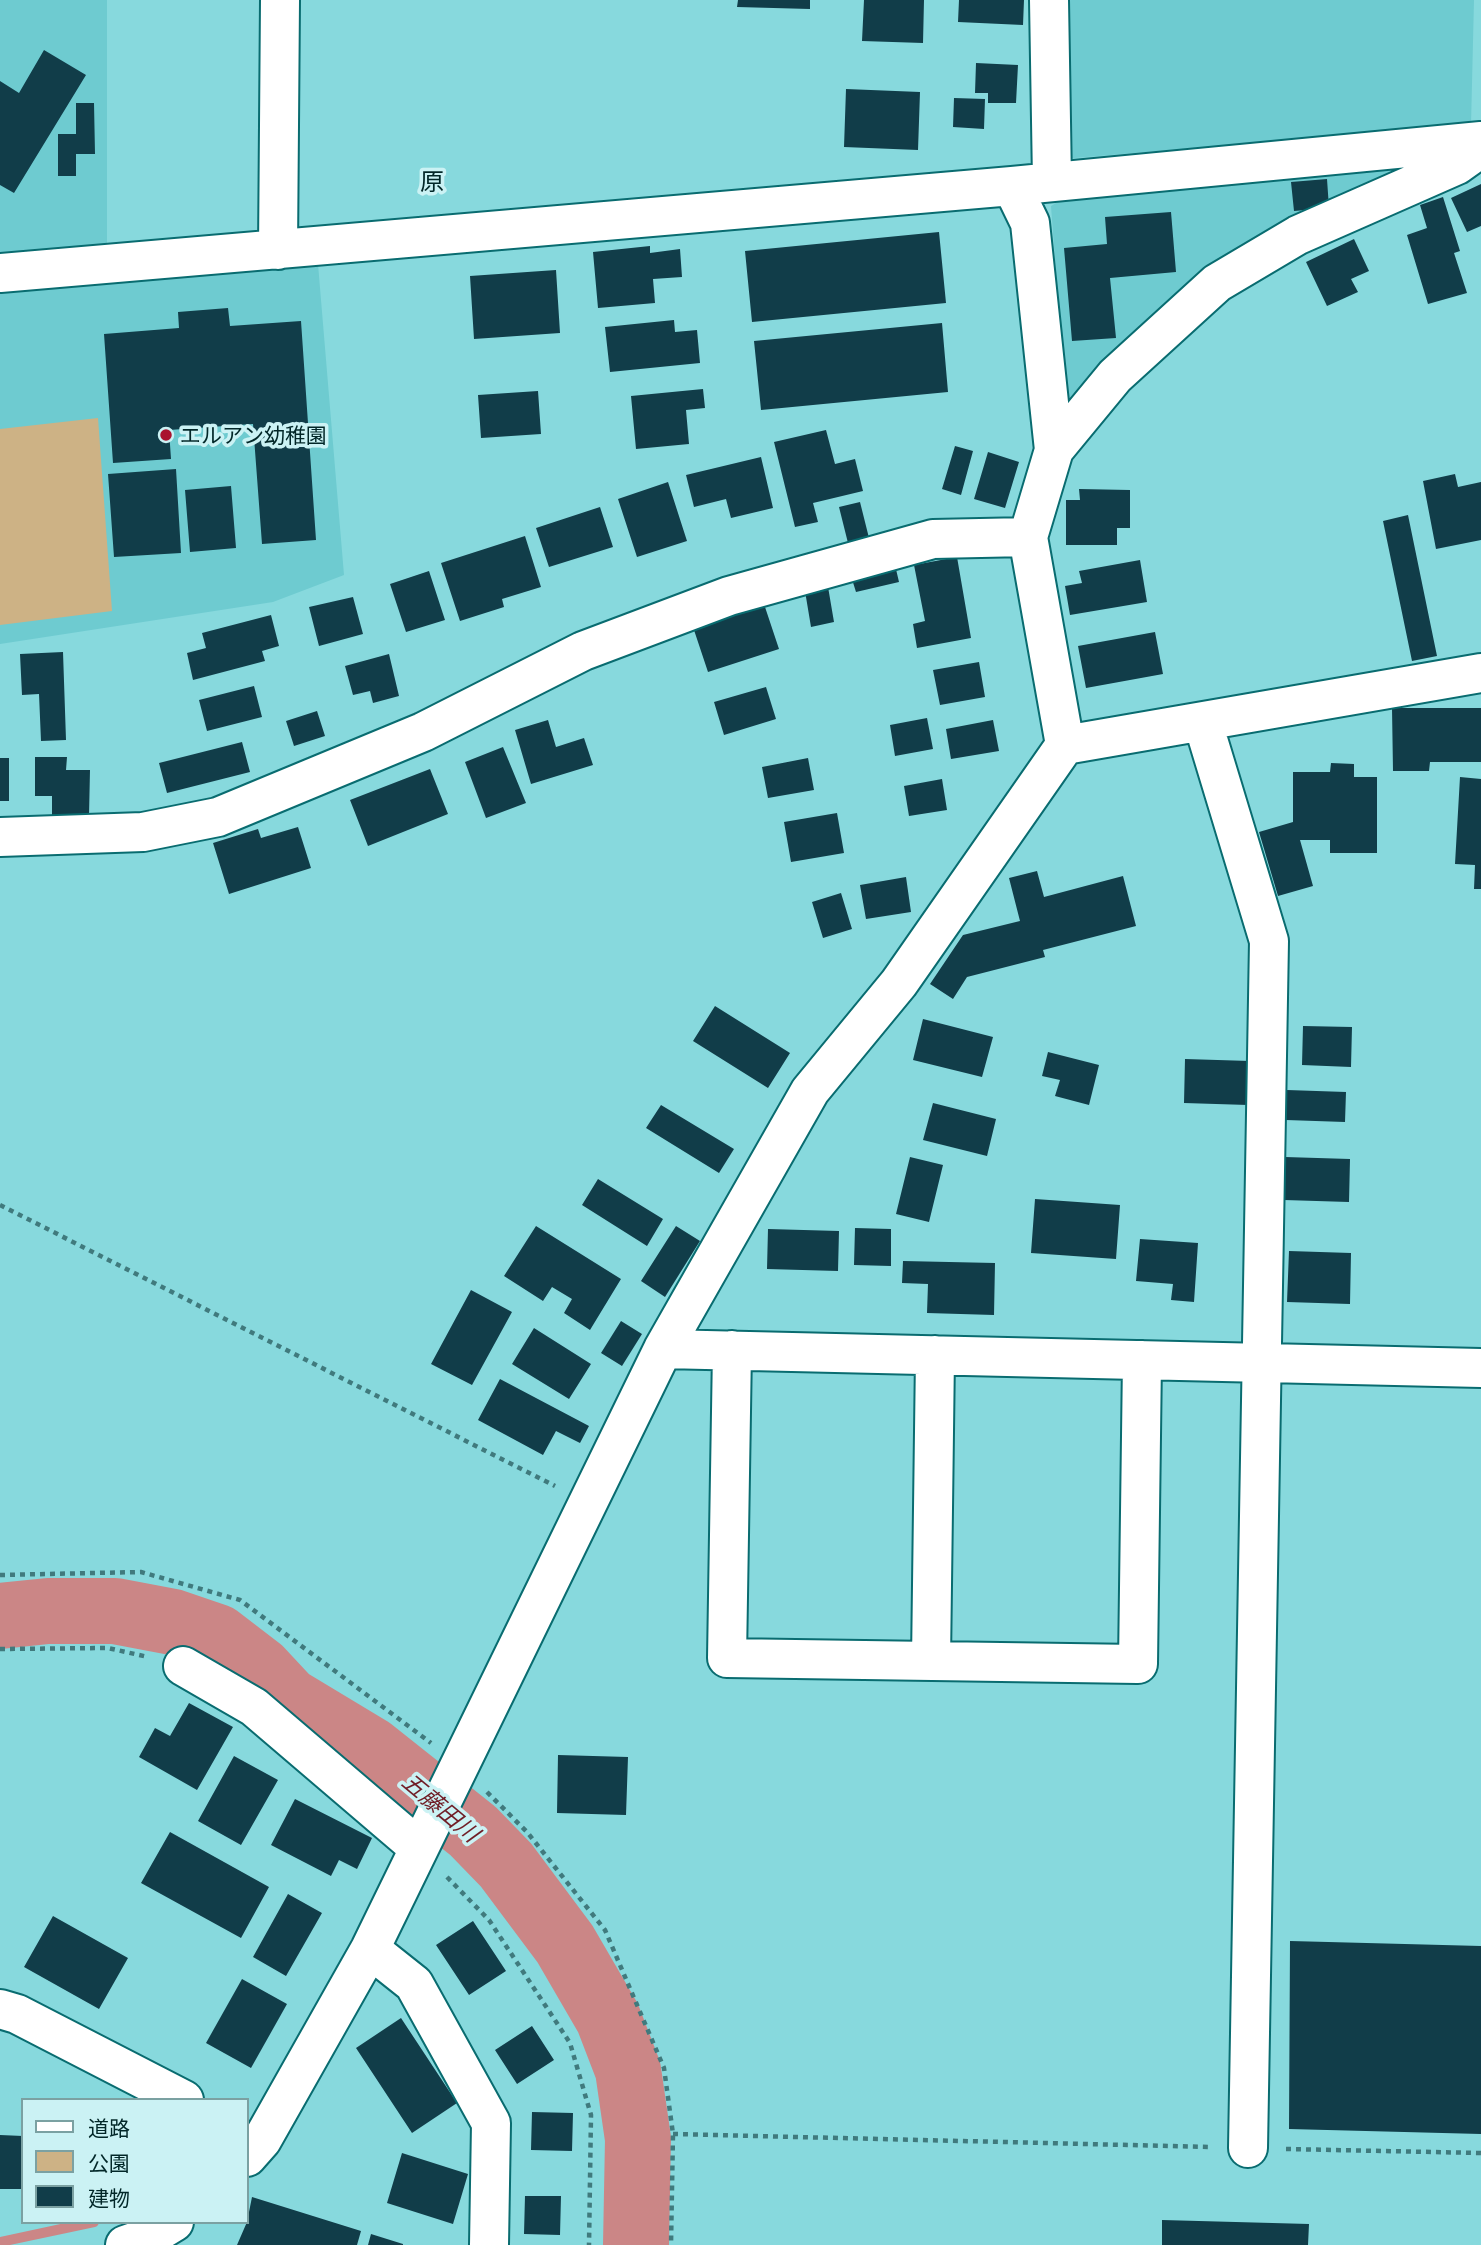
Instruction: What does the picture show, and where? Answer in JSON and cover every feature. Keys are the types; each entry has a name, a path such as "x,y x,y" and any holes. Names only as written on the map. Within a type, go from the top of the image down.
{"street":[{"path":"278,250 280,0"},
{"path":"1049,0 1052,181"},
{"path":"0,273 1012,186 1481,141"},
{"path":"1054,450 1115,376 1217,284 1298,235 1457,165 1481,148"},
{"path":"252,2143 370,1949 663,1349 810,1091 899,983 1066,745 1028,537 1054,450 1030,223 1012,186"},
{"path":"0,837 143,832 218,817 423,732 583,651 729,596 933,539 1028,537"},
{"path":"1066,745 1481,673"},
{"path":"1203,723 1269,941 1248,2148"},
{"path":"663,1349 1481,1368"},
{"path":"732,1350 727,1658 1138,1664 1142,1360"},
{"path":"931,1661 935,1355"},
{"path":"183,1666 254,1707 419,1849"},
{"path":"370,1949 414,1984 491,2123 489,2245"},
{"path":"0,2009 17,2014 180,2098"},
{"path":"125,2245 151,2236 172,2224"},
{"path":"177,2224 187,2245"}],"path":[{"path":"0,1205 588,1502"},
{"path":"0,1575 141,1572 240,1600 460,1765 527,1832 605,1930 664,2068 673,2134 671,2245"},
{"path":"0,1649 108,1648 183,1666"},
{"path":"419,1849 489,1920 570,2043 591,2115 589,2245"},
{"path":"673,2134 1481,2153"}],"shaded area":[{"path":"0,0 107,0 107,245 0,253"},
{"path":"1059,0 1474,0 1471,125 1062,159"},
{"path":"1429,157 1284,232 1067,420 1051,206 1071,194"},
{"name":"エルアン幼稚園","path":"318,264 344,575 273,602 0,644 0,294 81,282"}],"green space":[{"path":"98,418 112,611 0,625 0,429"}],"building":[{"path":"738,0 810,0 810,9 737,7"},
{"path":"864,0 924,0 923,43 862,41"},
{"path":"959,0 1024,0 1023,25 958,22"},
{"path":"44,50 86,75 14,193 0,185 0,81 19,93"},
{"path":"976,63 1018,65 1016,103 988,103 988,93 975,93"},
{"path":"846,89 920,92 918,150 844,147"},
{"path":"954,98 985,99 984,129 953,127"},
{"path":"76,103 94,103 95,154 76,154 76,176 58,176 58,134 76,134"},
{"path":"1327,179 1329,208 1294,211 1291,182"},
{"path":"1481,184 1481,226 1467,232 1451,198"},
{"path":"1443,197 1460,251 1454,253 1467,293 1428,304 1407,235 1427,228 1420,205"},
{"path":"1171,212 1176,272 1110,278 1116,338 1072,341 1064,248 1107,244 1105,217"},
{"path":"939,232 946,303 752,322 745,251"},
{"path":"1354,239 1369,271 1351,279 1358,292 1327,306 1306,262"},
{"path":"650,246 650,253 680,249 682,277 653,279 655,303 598,308 593,252"},
{"path":"556,270 560,333 474,339 470,276"},
{"path":"228,308 230,326 301,321 316,540 262,544 253,424 169,430 171,459 113,463 104,334 179,328 178,312"},
{"path":"674,320 675,332 697,330 700,363 610,372 605,327"},
{"path":"942,323 948,392 761,410 754,341"},
{"path":"703,389 705,408 686,410 689,444 636,449 631,396"},
{"path":"538,391 541,434 481,438 478,395"},
{"path":"826,430 835,464 855,459 863,491 813,503 818,522 795,527 774,442"},
{"path":"955,446 973,451 961,495 942,489"},
{"path":"988,452 1019,462 1005,508 974,499"},
{"path":"761,457 773,508 731,518 726,499 694,507 686,475"},
{"path":"176,469 181,553 114,557 108,474"},
{"path":"1455,474 1458,487 1481,482 1481,540 1436,549 1423,481"},
{"path":"668,482 687,541 637,557 618,499"},
{"path":"231,486 236,548 190,552 185,490"},
{"path":"1079,489 1130,490 1130,528 1117,528 1117,545 1066,545 1066,500 1080,500"},
{"path":"860,502 869,538 848,543 839,507"},
{"path":"600,507 613,547 549,567 536,528"},
{"path":"1408,515 1437,656 1412,661 1383,521"},
{"path":"525,536 541,587 502,599 504,607 460,621 441,563"},
{"path":"957,557 971,638 917,648 913,624 925,621 914,565"},
{"path":"1140,560 1147,602 1070,615 1065,586 1082,583 1079,571"},
{"path":"895,565 899,582 856,592 851,576"},
{"path":"429,571 445,620 406,632 390,584"},
{"path":"827,581 834,622 811,627 804,585"},
{"path":"353,597 363,634 319,646 309,607"},
{"path":"763,601 779,649 708,672 692,624"},
{"path":"271,615 279,646 262,651 265,661 193,680 187,653 206,648 202,633"},
{"path":"1155,632 1163,674 1086,688 1078,646"},
{"path":"63,652 66,740 41,741 39,694 22,695 20,654"},
{"path":"389,654 399,696 373,703 370,691 353,695 345,666"},
{"path":"979,662 985,697 940,705 933,670"},
{"path":"254,686 262,717 207,731 199,700"},
{"path":"766,687 776,719 724,735 714,702"},
{"path":"1392,708 1481,708 1481,762 1430,762 1429,771 1393,771"},
{"path":"317,711 325,736 294,746 286,721"},
{"path":"927,718 933,749 895,756 890,725"},
{"path":"548,720 556,747 584,738 593,765 531,784 515,730"},
{"path":"993,720 999,751 951,759 946,729"},
{"path":"242,742 250,772 167,793 159,763"},
{"path":"503,747 526,803 486,818 465,762"},
{"path":"35,757 67,757 66,770 90,770 89,816 52,816 52,796 35,796"},
{"path":"0,758 9,758 9,801 0,801"},
{"path":"808,758 814,790 768,798 762,767"},
{"path":"1331,763 1354,764 1354,777 1377,777 1377,853 1330,853 1330,840 1300,840 1313,886 1278,896 1259,832 1293,822 1293,772 1330,772"},
{"path":"430,769 448,814 368,846 350,800"},
{"path":"1460,777 1481,779 1481,889 1474,889 1475,865 1455,864"},
{"path":"942,779 947,810 909,816 904,786"},
{"path":"837,813 844,853 791,862 784,822"},
{"path":"298,827 311,868 229,894 213,843 258,829 261,838"},
{"path":"1037,871 1044,897 1123,876 1136,926 1043,950 1045,957 967,977 953,999 930,984 963,935 1020,921 1009,878"},
{"path":"906,877 911,912 866,919 860,885"},
{"path":"841,893 852,929 823,938 812,902"},
{"path":"715,1006 790,1053 768,1088 693,1041"},
{"path":"923,1019 993,1037 982,1077 913,1060"},
{"path":"1303,1026 1352,1027 1351,1067 1302,1065"},
{"path":"1048,1052 1099,1065 1089,1105 1055,1096 1060,1080 1042,1076"},
{"path":"1185,1059 1250,1061 1248,1105 1184,1103"},
{"path":"1287,1090 1346,1092 1345,1122 1286,1120"},
{"path":"933,1103 996,1119 987,1156 923,1140"},
{"path":"661,1105 734,1149 719,1173 646,1128"},
{"path":"910,1157 943,1165 929,1222 896,1214"},
{"path":"1285,1157 1350,1159 1349,1202 1284,1200"},
{"path":"598,1179 663,1219 647,1246 582,1205"},
{"path":"1035,1199 1120,1205 1116,1259 1031,1253"},
{"path":"536,1226 621,1279 590,1330 564,1313 572,1299 552,1287 543,1301 504,1276"},
{"path":"676,1226 700,1241 665,1297 641,1281"},
{"path":"855,1228 891,1229 891,1266 854,1265"},
{"path":"768,1229 839,1231 838,1271 767,1269"},
{"path":"1140,1239 1198,1243 1194,1302 1171,1300 1173,1284 1136,1281"},
{"path":"1289,1251 1351,1253 1350,1304 1287,1302"},
{"path":"903,1261 995,1263 994,1315 927,1313 928,1284 902,1283"},
{"path":"471,1290 512,1312 472,1385 431,1364"},
{"path":"621,1321 642,1334 622,1366 601,1353"},
{"path":"534,1328 591,1364 569,1399 512,1364"},
{"path":"500,1379 589,1426 580,1443 556,1431 543,1455 478,1420"},
{"path":"189,1703 233,1727 197,1790 139,1757 155,1728 170,1736"},
{"path":"558,1755 628,1757 626,1815 557,1813"},
{"path":"234,1756 278,1780 241,1845 198,1821"},
{"path":"295,1799 372,1838 357,1869 339,1860 331,1876 271,1845"},
{"path":"170,1832 269,1887 241,1938 141,1883"},
{"path":"288,1894 322,1913 286,1976 253,1957"},
{"path":"53,1916 128,1958 99,2009 24,1967"},
{"path":"473,1921 506,1971 469,1995 436,1945"},
{"path":"1290,1941 1481,1946 1481,2134 1289,2129"},
{"path":"242,1979 287,2004 251,2068 206,2043"},
{"path":"401,2018 457,2103 412,2133 356,2048"},
{"path":"532,2026 554,2060 517,2084 495,2050"},
{"path":"532,2112 573,2113 572,2151 531,2150"},
{"path":"0,2135 21,2136 21,2189 0,2189"},
{"path":"402,2153 468,2174 453,2224 387,2203"},
{"path":"525,2196 561,2196 560,2235 524,2234"},
{"path":"252,2197 361,2231 357,2245 237,2245 248,2224"},
{"path":"1162,2220 1309,2224 1308,2245 1162,2245"},
{"path":"371,2234 403,2244 403,2245 368,2245"}],"waterway":[{"name":"五藤田川","path":"0,1616 48,1611 115,1611 173,1622 217,1637 260,1670 288,1700 371,1750 473,1831 506,1865 565,1944 608,2018 628,2070 638,2139 636,2245"},
{"path":"0,2242 85,2224"}],"place":[{"name":"エルアン幼稚園","path":"166,435"}],"district":[{"name":"原","path":"432,181"}]}
